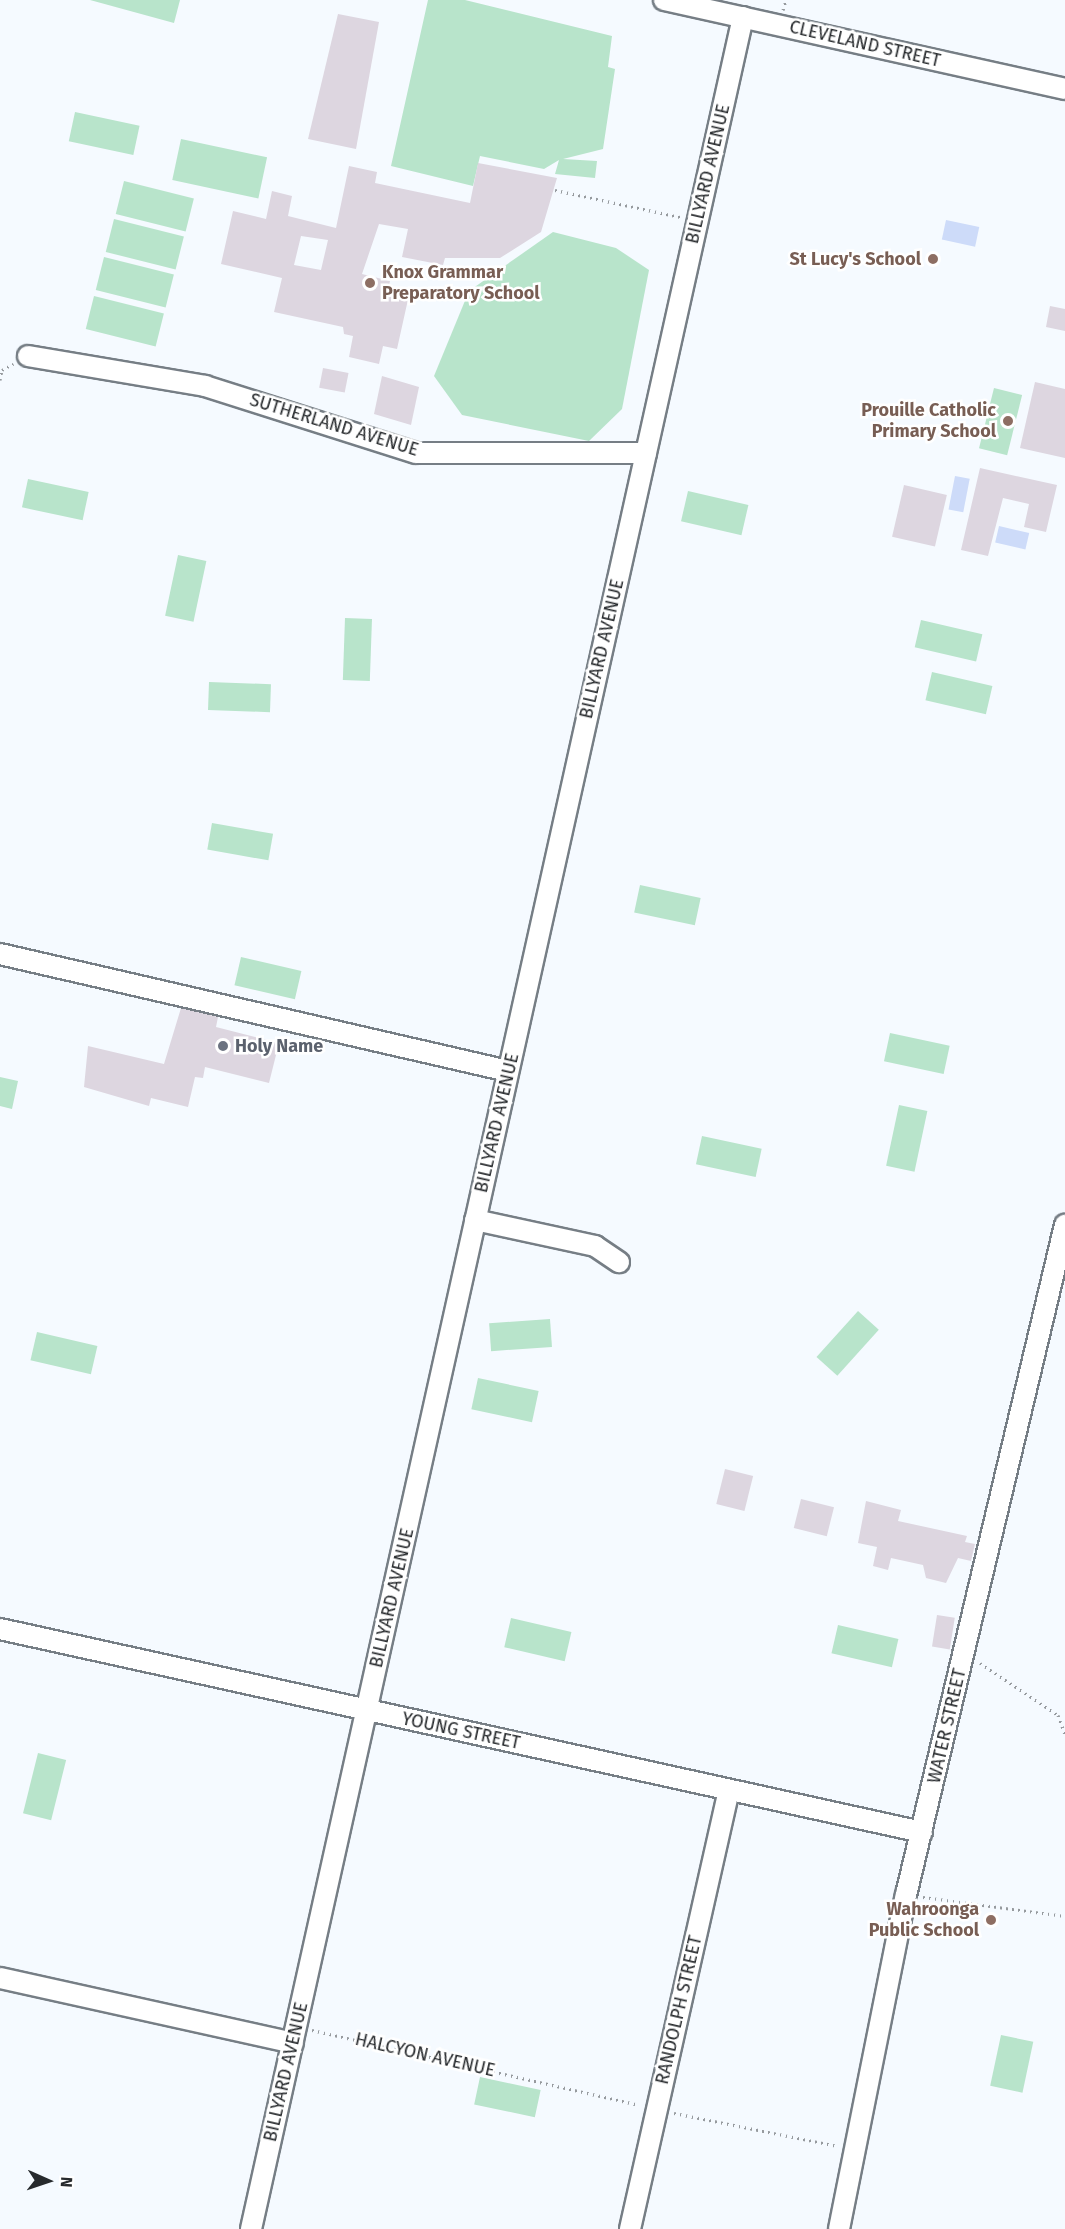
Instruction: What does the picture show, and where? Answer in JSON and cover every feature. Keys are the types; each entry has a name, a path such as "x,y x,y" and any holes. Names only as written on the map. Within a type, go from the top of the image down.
{"street":[{"name":"CLEVELAND STREET","path":"664,0 1065,89"},
{"name":"BILLYARD AVENUE","path":"251,2229 743,17"},
{"name":"SUTHERLAND AVENUE","path":"27,356 205,386 416,453 646,453"},
{"path":"0,954 508,1071"},
{"path":"475,1220 595,1246 619,1262"},
{"name":"WATER STREET","path":"839,2229 906,1895 1065,1226"},
{"name":"YOUNG STREET","path":"0,1629 922,1833"},
{"name":"RANDOLPH STREET","path":"630,2229 729,1790"},
{"path":"0,1978 292,2043"}],"path":[{"path":"783,10 786,0"},
{"path":"555,190 668,215"},
{"path":"978,1662 1058,1715 1065,1734"},
{"path":"906,1895 1065,1916"},
{"name":"HALCYON AVENUE","path":"292,2043 315,2029 657,2109 855,2150"}],"green space":[{"path":"90,0 180,0 174,23"},
{"path":"428,0 465,0 612,36 608,67 615,69 603,149 563,159 597,161 595,178 555,174 559,160 544,169 480,156 473,186 391,166"},
{"path":"75,112 140,126 133,155 69,141"},
{"path":"181,139 267,157 258,198 172,180"},
{"path":"124,181 194,198 186,231 116,214"},
{"path":"114,219 184,236 176,269 106,252"},
{"path":"553,232 616,248 649,270 622,409 589,441 462,415 434,376 469,291"},
{"path":"104,257 174,274 166,307 96,290"},
{"path":"94,296 164,313 156,346 86,329"},
{"path":"994,388 1022,395 1007,455 979,448"},
{"path":"28,479 89,492 83,520 22,507"},
{"path":"688,491 748,505 741,535 681,521"},
{"path":"178,555 206,561 193,622 165,616"},
{"path":"345,618 372,619 370,681 343,680"},
{"path":"921,620 982,634 976,661 915,647"},
{"path":"932,672 992,686 986,714 925,700"},
{"path":"209,682 271,684 270,712 208,710"},
{"path":"212,823 273,834 268,860 207,850"},
{"path":"640,885 701,898 695,925 634,912"},
{"path":"241,957 301,971 295,999 234,985"},
{"path":"890,1033 950,1046 944,1074 884,1061"},
{"path":"0,1077 18,1081 12,1109 0,1106"},
{"path":"899,1105 927,1111 914,1172 886,1166"},
{"path":"702,1136 762,1149 756,1177 696,1164"},
{"path":"858,1311 879,1330 837,1376 817,1357"},
{"path":"550,1319 552,1347 491,1351 489,1323"},
{"path":"37,1332 97,1346 91,1374 30,1360"},
{"path":"478,1378 539,1391 532,1422 471,1409"},
{"path":"511,1618 571,1632 565,1661 504,1647"},
{"path":"838,1625 898,1639 892,1667 831,1653"},
{"path":"38,1753 66,1760 51,1820 23,1813"},
{"path":"1001,2035 1033,2042 1022,2093 990,2086"},
{"path":"480,2077 541,2090 535,2117 474,2104"}],"water":[{"path":"946,220 979,227 975,247 942,240"},
{"path":"955,476 970,479 963,512 949,509"},
{"path":"999,526 1029,533 1025,550 995,543"}],"building":[{"path":"338,14 379,22 356,149 308,139"},
{"path":"478,163 557,178 541,232 500,258 445,258 443,265 402,257 408,229 379,224 362,274 390,281 388,290 409,295 397,349 383,346 379,364 349,357 353,336 344,334 343,327 274,312 282,278 221,264 233,211 266,219 272,191 292,196 288,216 336,228 349,166 377,172 375,183 470,203","holes":["301,236 328,240 321,270 294,265"]},
{"path":"1050,306 1065,309 1065,331 1046,327"},
{"path":"323,368 349,373 345,393 319,388"},
{"path":"382,376 419,387 411,425 374,414"},
{"path":"1035,382 1065,389 1065,458 1020,448"},
{"path":"980,468 1057,485 1046,532 1024,527 1029,504 1003,498 988,556 961,550"},
{"path":"904,485 947,495 935,547 892,537"},
{"path":"181,1008 218,1017 216,1027 279,1043 269,1083 205,1067 203,1078 195,1077 188,1107 151,1098 149,1106 84,1087 88,1046 164,1064"},
{"path":"725,1469 753,1476 744,1511 716,1504"},
{"path":"801,1499 834,1507 827,1536 794,1528"},
{"path":"866,1501 901,1510 898,1521 967,1536 965,1542 975,1544 971,1561 958,1558 946,1583 926,1578 923,1565 891,1558 888,1570 873,1566 877,1547 858,1543"},
{"path":"937,1615 955,1618 950,1649 932,1647"}],"place":[{"name":"St Lucy's School","path":"933,259"},
{"name":"Knox Grammar Preparatory School","path":"370,283"},
{"name":"Prouille Catholic Primary School","path":"1008,421"},
{"name":"Holy Name","path":"223,1046"},
{"name":"Wahroonga Public School","path":"991,1920"}]}
